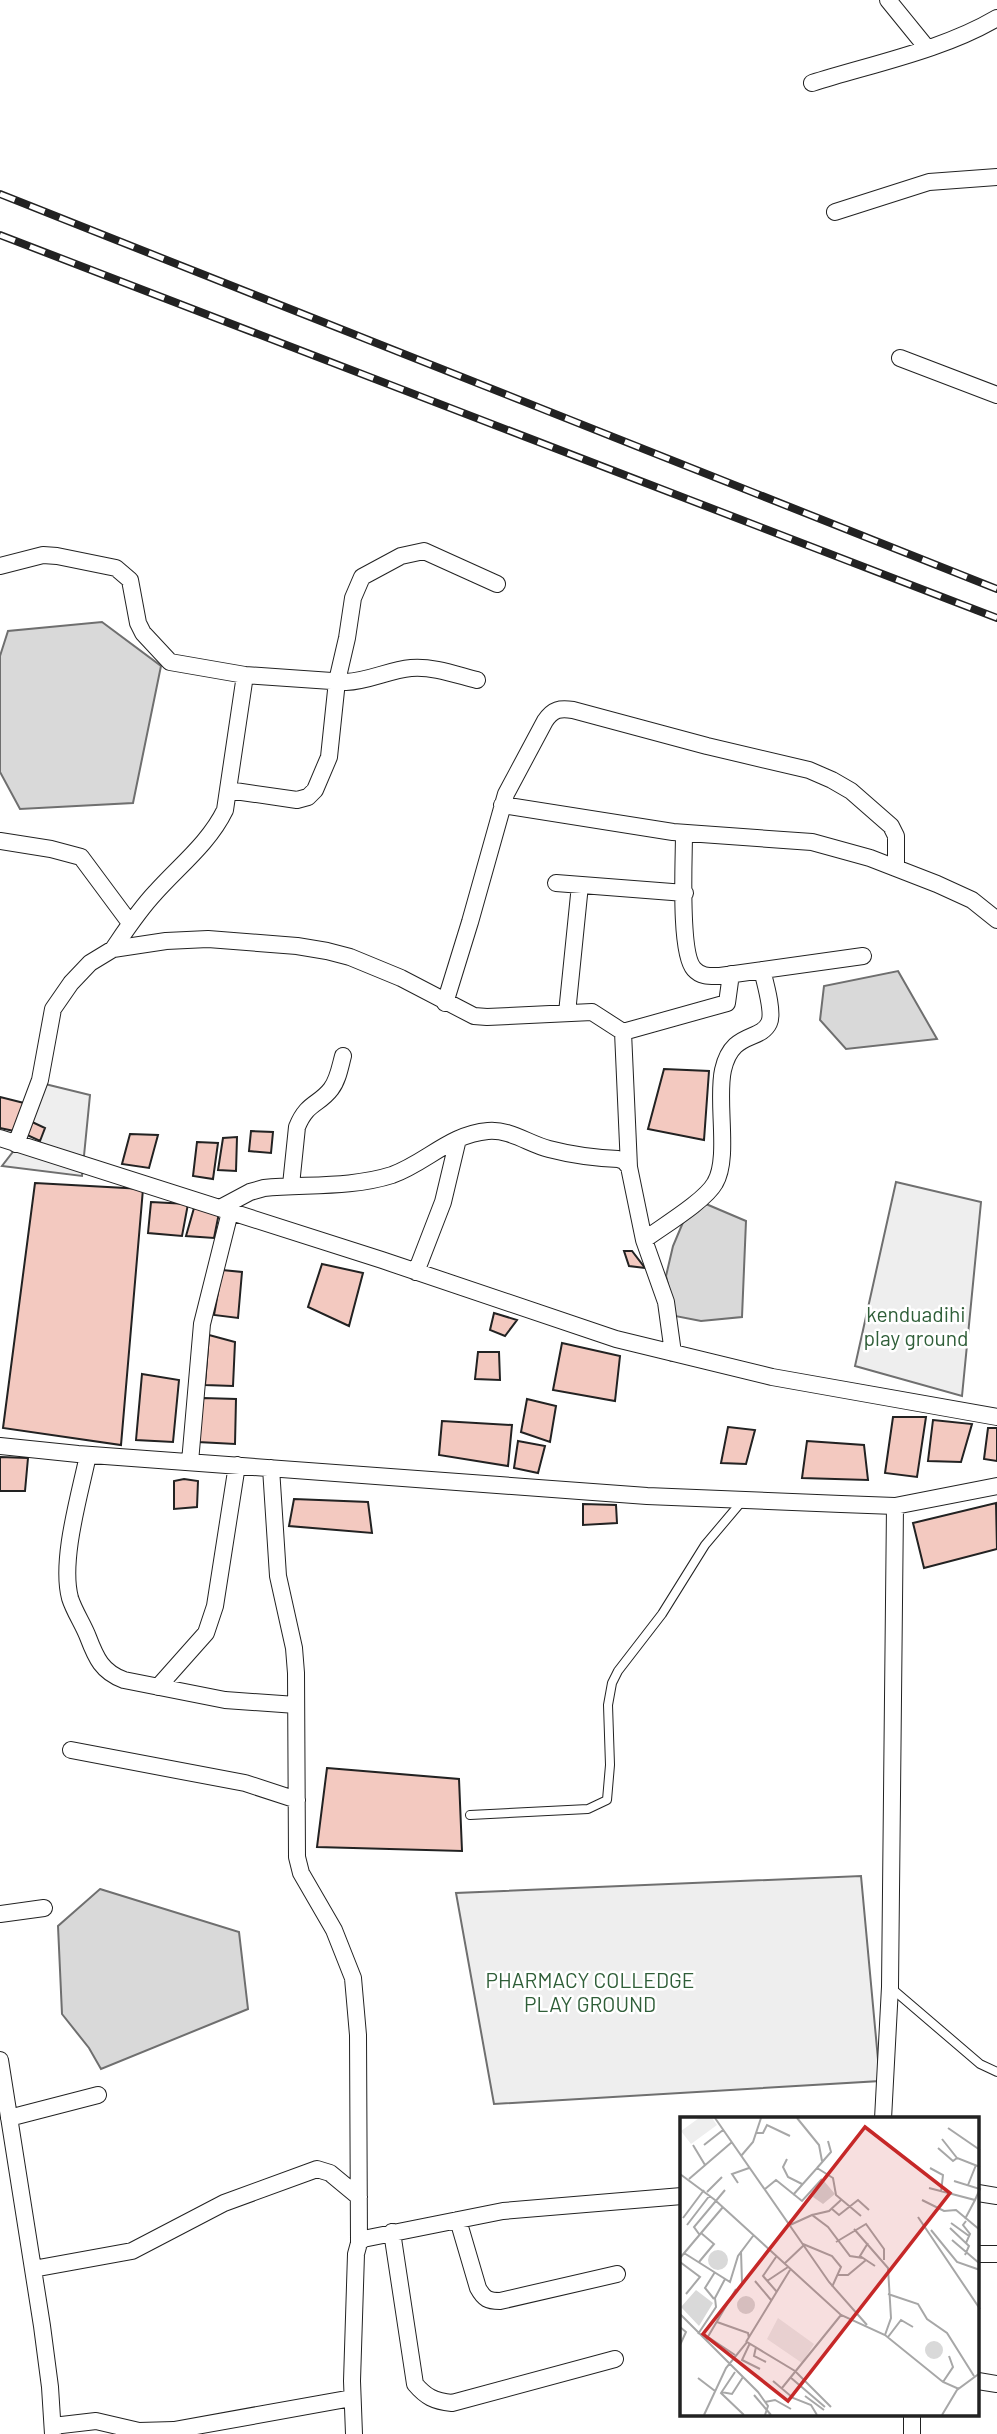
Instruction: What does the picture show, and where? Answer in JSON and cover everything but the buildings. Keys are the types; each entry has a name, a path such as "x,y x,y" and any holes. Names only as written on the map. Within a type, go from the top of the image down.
{"street":[{"path":"888,0 927,48"},
{"path":"812,83 927,48 997,18"},
{"path":"835,212 929,181 997,177"},
{"path":"900,358 997,395"},
{"path":"228,790 297,800 308,797 321,779 329,757 337,681 348,638 353,598 362,577 401,556 424,551 497,584"},
{"path":"0,566 43,555 116,568 130,580 138,623 143,633 163,656 181,666 244,675 337,681 358,681 409,668 424,667 477,680"},
{"path":"113,949 153,895 211,835 225,810 244,675"},
{"path":"444,1003 506,794 551,712 558,709 573,710 809,770 832,780 851,791 891,826 896,836 896,868"},
{"path":"502,805 684,834 812,842 896,868 972,900 997,919"},
{"path":"684,834 687,958 695,971 705,976 731,975 863,956"},
{"path":"0,841 81,857 130,923"},
{"path":"556,883 685,893"},
{"path":"567,1013 580,885"},
{"path":"731,975 727,1003 623,1032 592,1012 474,1016 444,1003 401,978 350,957 297,946 208,939 166,941 113,949 90,963 71,983 53,1009 40,1080 8,1141 616,1339 772,1377 997,1417"},
{"path":"644,1240 708,1192 719,1177 723,1071 732,1048 746,1037 764,1029 771,1015 762,970"},
{"path":"623,1032 629,1167 644,1240 666,1301 673,1353"},
{"path":"290,1185 297,1127 312,1104 330,1091 343,1056"},
{"path":"190,1462 202,1324 225,1210 250,1192 290,1185 349,1183 388,1176 402,1171 458,1139 489,1131 504,1131 547,1149 618,1159 629,1167"},
{"path":"416,1272 443,1202 458,1139"},
{"path":"0,1446 88,1455 647,1496 743,1500 895,1506 997,1486"},
{"path":"88,1455 68,1563 71,1600 103,1667 112,1676 158,1687 225,1700 296,1705"},
{"path":"158,1687 206,1633 215,1605 237,1465"},
{"path":"271,1468 278,1576 294,1648 297,1857 301,1874 334,1930 353,1978 358,2035 359,2244 355,2279 352,2398 354,2434"},
{"path":"883,2117 890,1986 895,1506"},
{"path":"71,1750 245,1783 297,1800"},
{"path":"0,1914 44,1908"},
{"path":"0,2060 50,2387 53,2430 96,2421 131,2430 166,2431 352,2398"},
{"path":"9,2118 98,2095"},
{"path":"33,2269 132,2251 224,2203 317,2169 330,2173 359,2197"},
{"path":"979,2193 997,2196"},
{"path":"359,2244 363,2239 392,2232 503,2211 680,2196"},
{"path":"458,2220 478,2288 482,2296 489,2301 500,2301 617,2274"},
{"path":"392,2232 415,2384 426,2397 438,2402 452,2403 615,2359"},
{"path":"979,2254 997,2254"},
{"path":"979,2381 997,2384"},
{"path":"912,2416 912,2434"}],"lane":[{"path":"470,1815 588,1808 607,1800 610,1772 608,1705 612,1683 618,1671 662,1614 705,1545 743,1500"},
{"path":"890,1986 980,2064 997,2072"}],"green space":[{"path":"45,1084 90,1095 82,1176 2,1166 22,1140"},
{"name":"kenduadihi play ground","path":"896,1182 981,1202 962,1396 855,1366"},
{"name":"PHARMACY COLLEDGE PLAY GROUND","path":"861,1876 880,2081 494,2104 456,1893"}],"shaded area":[{"path":"102,622 161,666 133,803 20,809 0,772 0,656 8,631"},
{"path":"898,971 937,1039 846,1049 820,1020 824,986"},
{"path":"706,1204 746,1221 742,1317 701,1321 675,1316 666,1276 673,1246 684,1220"},
{"path":"100,1889 239,1932 248,2009 101,2069 89,2048 62,2014 58,1926"}],"railway":[{"path":"0,194 997,589"},
{"path":"0,235 997,618"}]}
